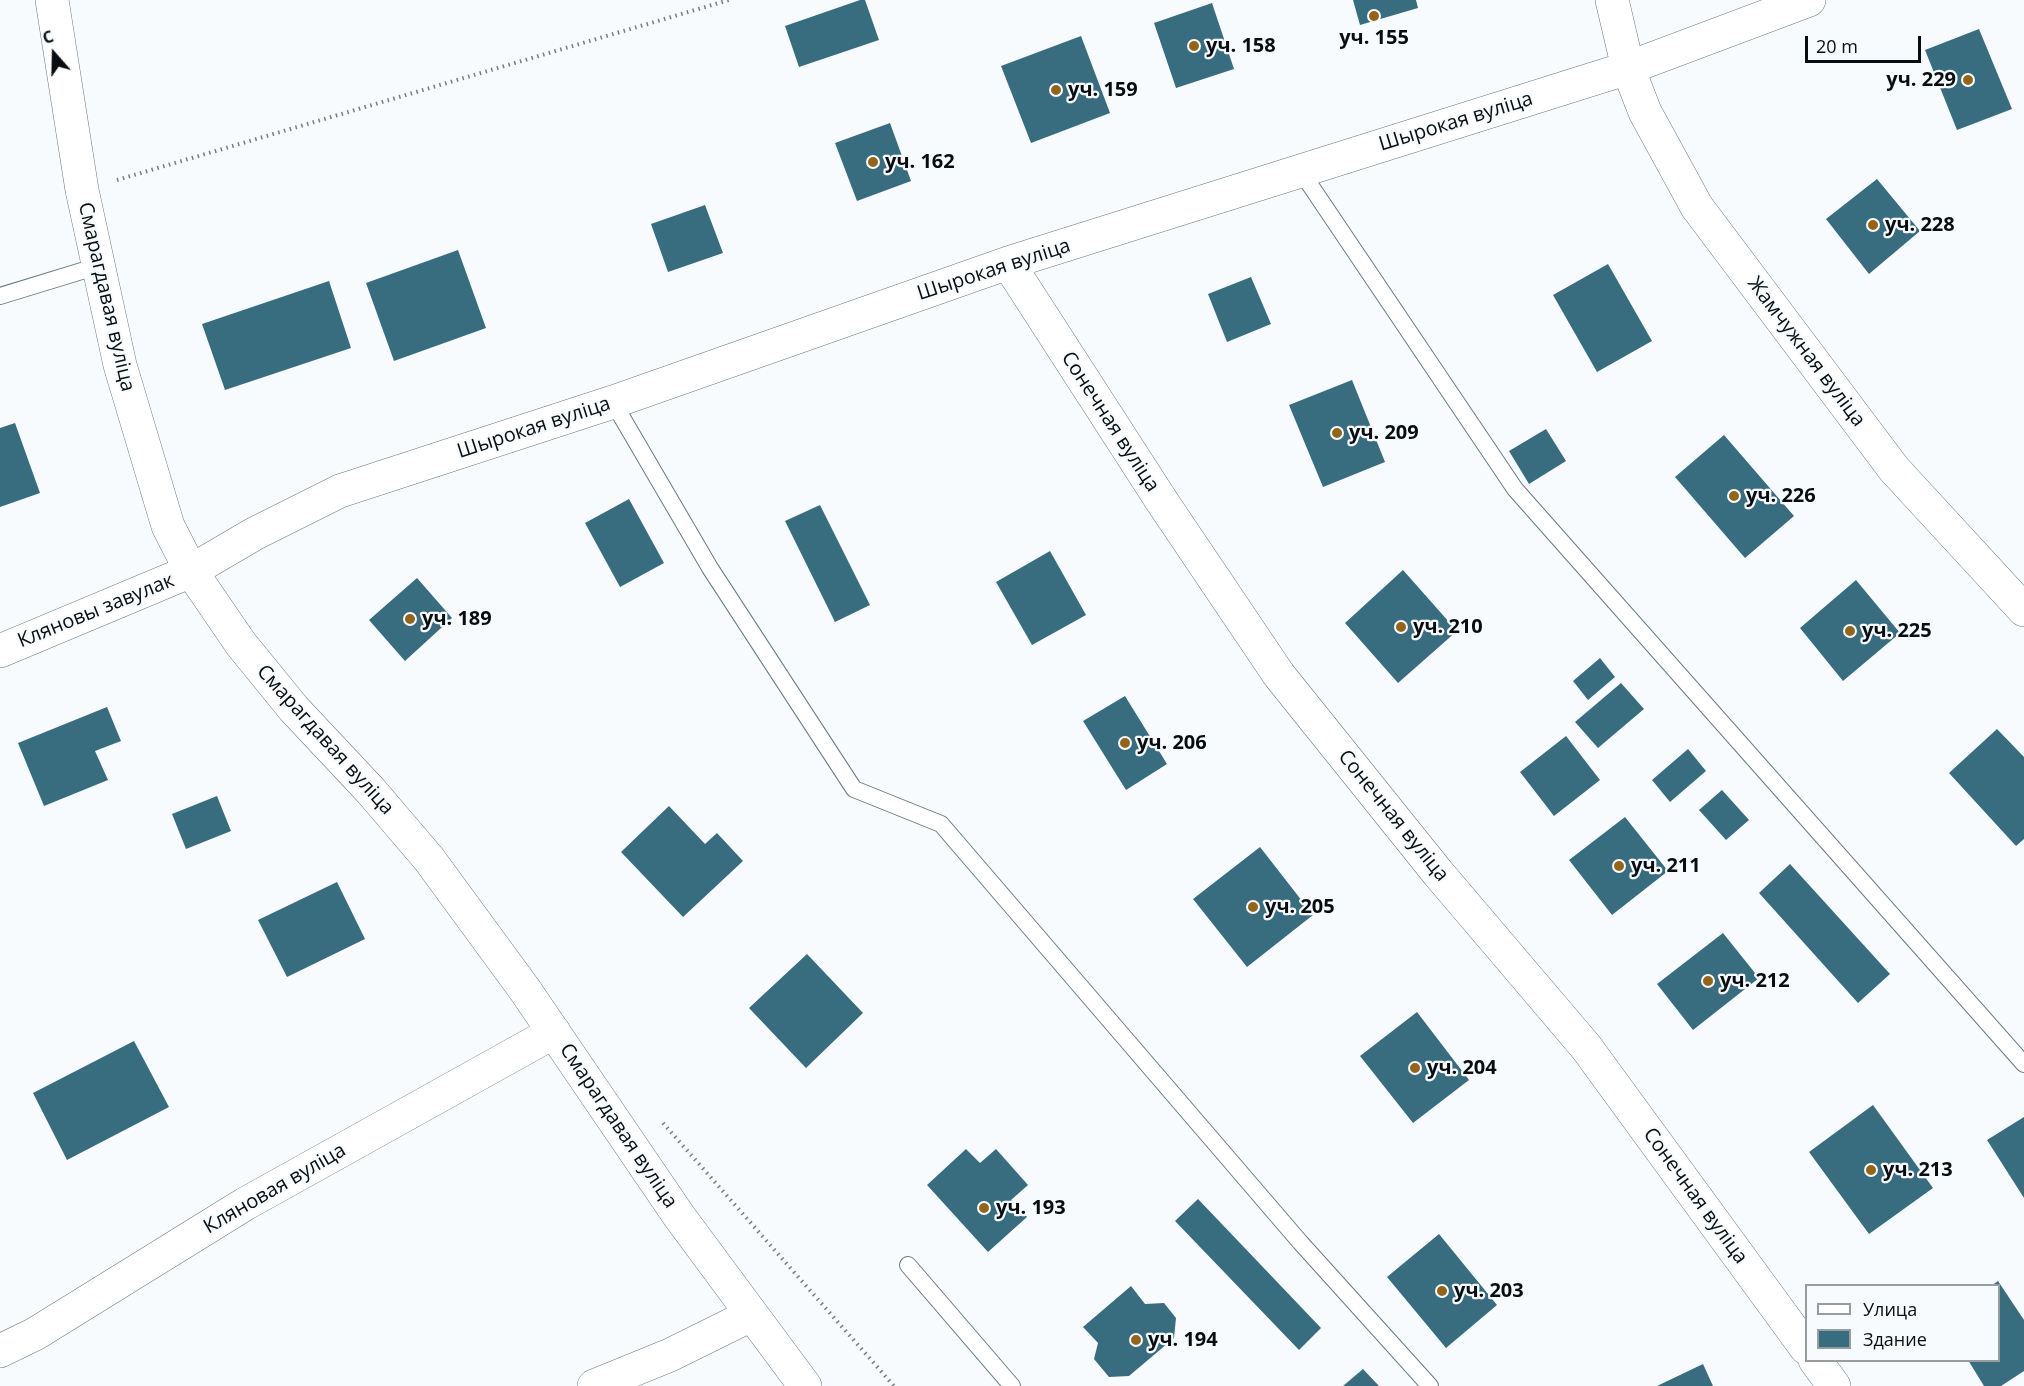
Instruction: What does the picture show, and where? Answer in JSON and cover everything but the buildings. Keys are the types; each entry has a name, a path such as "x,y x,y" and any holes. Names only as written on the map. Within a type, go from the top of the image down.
{"street":[{"name":"Смарагдавая вуліца","path":"52,0 82,190 120,365 168,526 191,571 241,644 294,708 371,791 429,859 554,1032 679,1216 805,1386"},
{"name":"Жамчужная вуліца","path":"1612,0 1628,68 1645,112 1697,207 1894,469 2024,610"},
{"name":"Шырокая вуліца","path":"191,571 254,534 340,491 613,402 1008,263 1628,68 1809,0"},
{"name":"Сонечная вуліца","path":"1008,263 1162,503 1279,675 1438,873 1586,1047 1805,1347"},
{"name":"Кляновы завулак","path":"0,651 191,571"},
{"name":"Кляновая вуліца","path":"0,1351 35,1334 245,1204 554,1032"},
{"path":"594,1386 670,1355 751,1315"},
{"path":"1816,1362 1834,1386"}],"lane":[{"path":"1300,170 1515,489 2024,1064"},
{"path":"0,296 98,266"},
{"path":"613,402 710,567 854,789 941,824 1300,1242 1430,1386"},
{"path":"909,1265 1012,1386"}],"path":[{"path":"82,190 729,0"}],"place":[{"name":"уч. 155","path":"1374,16"},
{"name":"уч. 158","path":"1194,46"},
{"name":"уч. 229","path":"1968,80"},
{"name":"уч. 159","path":"1056,90"},
{"name":"уч. 162","path":"873,162"},
{"name":"уч. 228","path":"1873,225"},
{"name":"уч. 209","path":"1337,433"},
{"name":"уч. 226","path":"1734,496"},
{"name":"уч. 189","path":"410,619"},
{"name":"уч. 210","path":"1401,627"},
{"name":"уч. 225","path":"1850,631"},
{"name":"уч. 206","path":"1125,743"},
{"name":"уч. 211","path":"1619,866"},
{"name":"уч. 205","path":"1253,907"},
{"name":"уч. 212","path":"1708,981"},
{"name":"уч. 204","path":"1415,1068"},
{"name":"уч. 213","path":"1871,1170"},
{"name":"уч. 193","path":"984,1208"},
{"name":"уч. 203","path":"1442,1291"},
{"name":"уч. 194","path":"1136,1340"}]}
